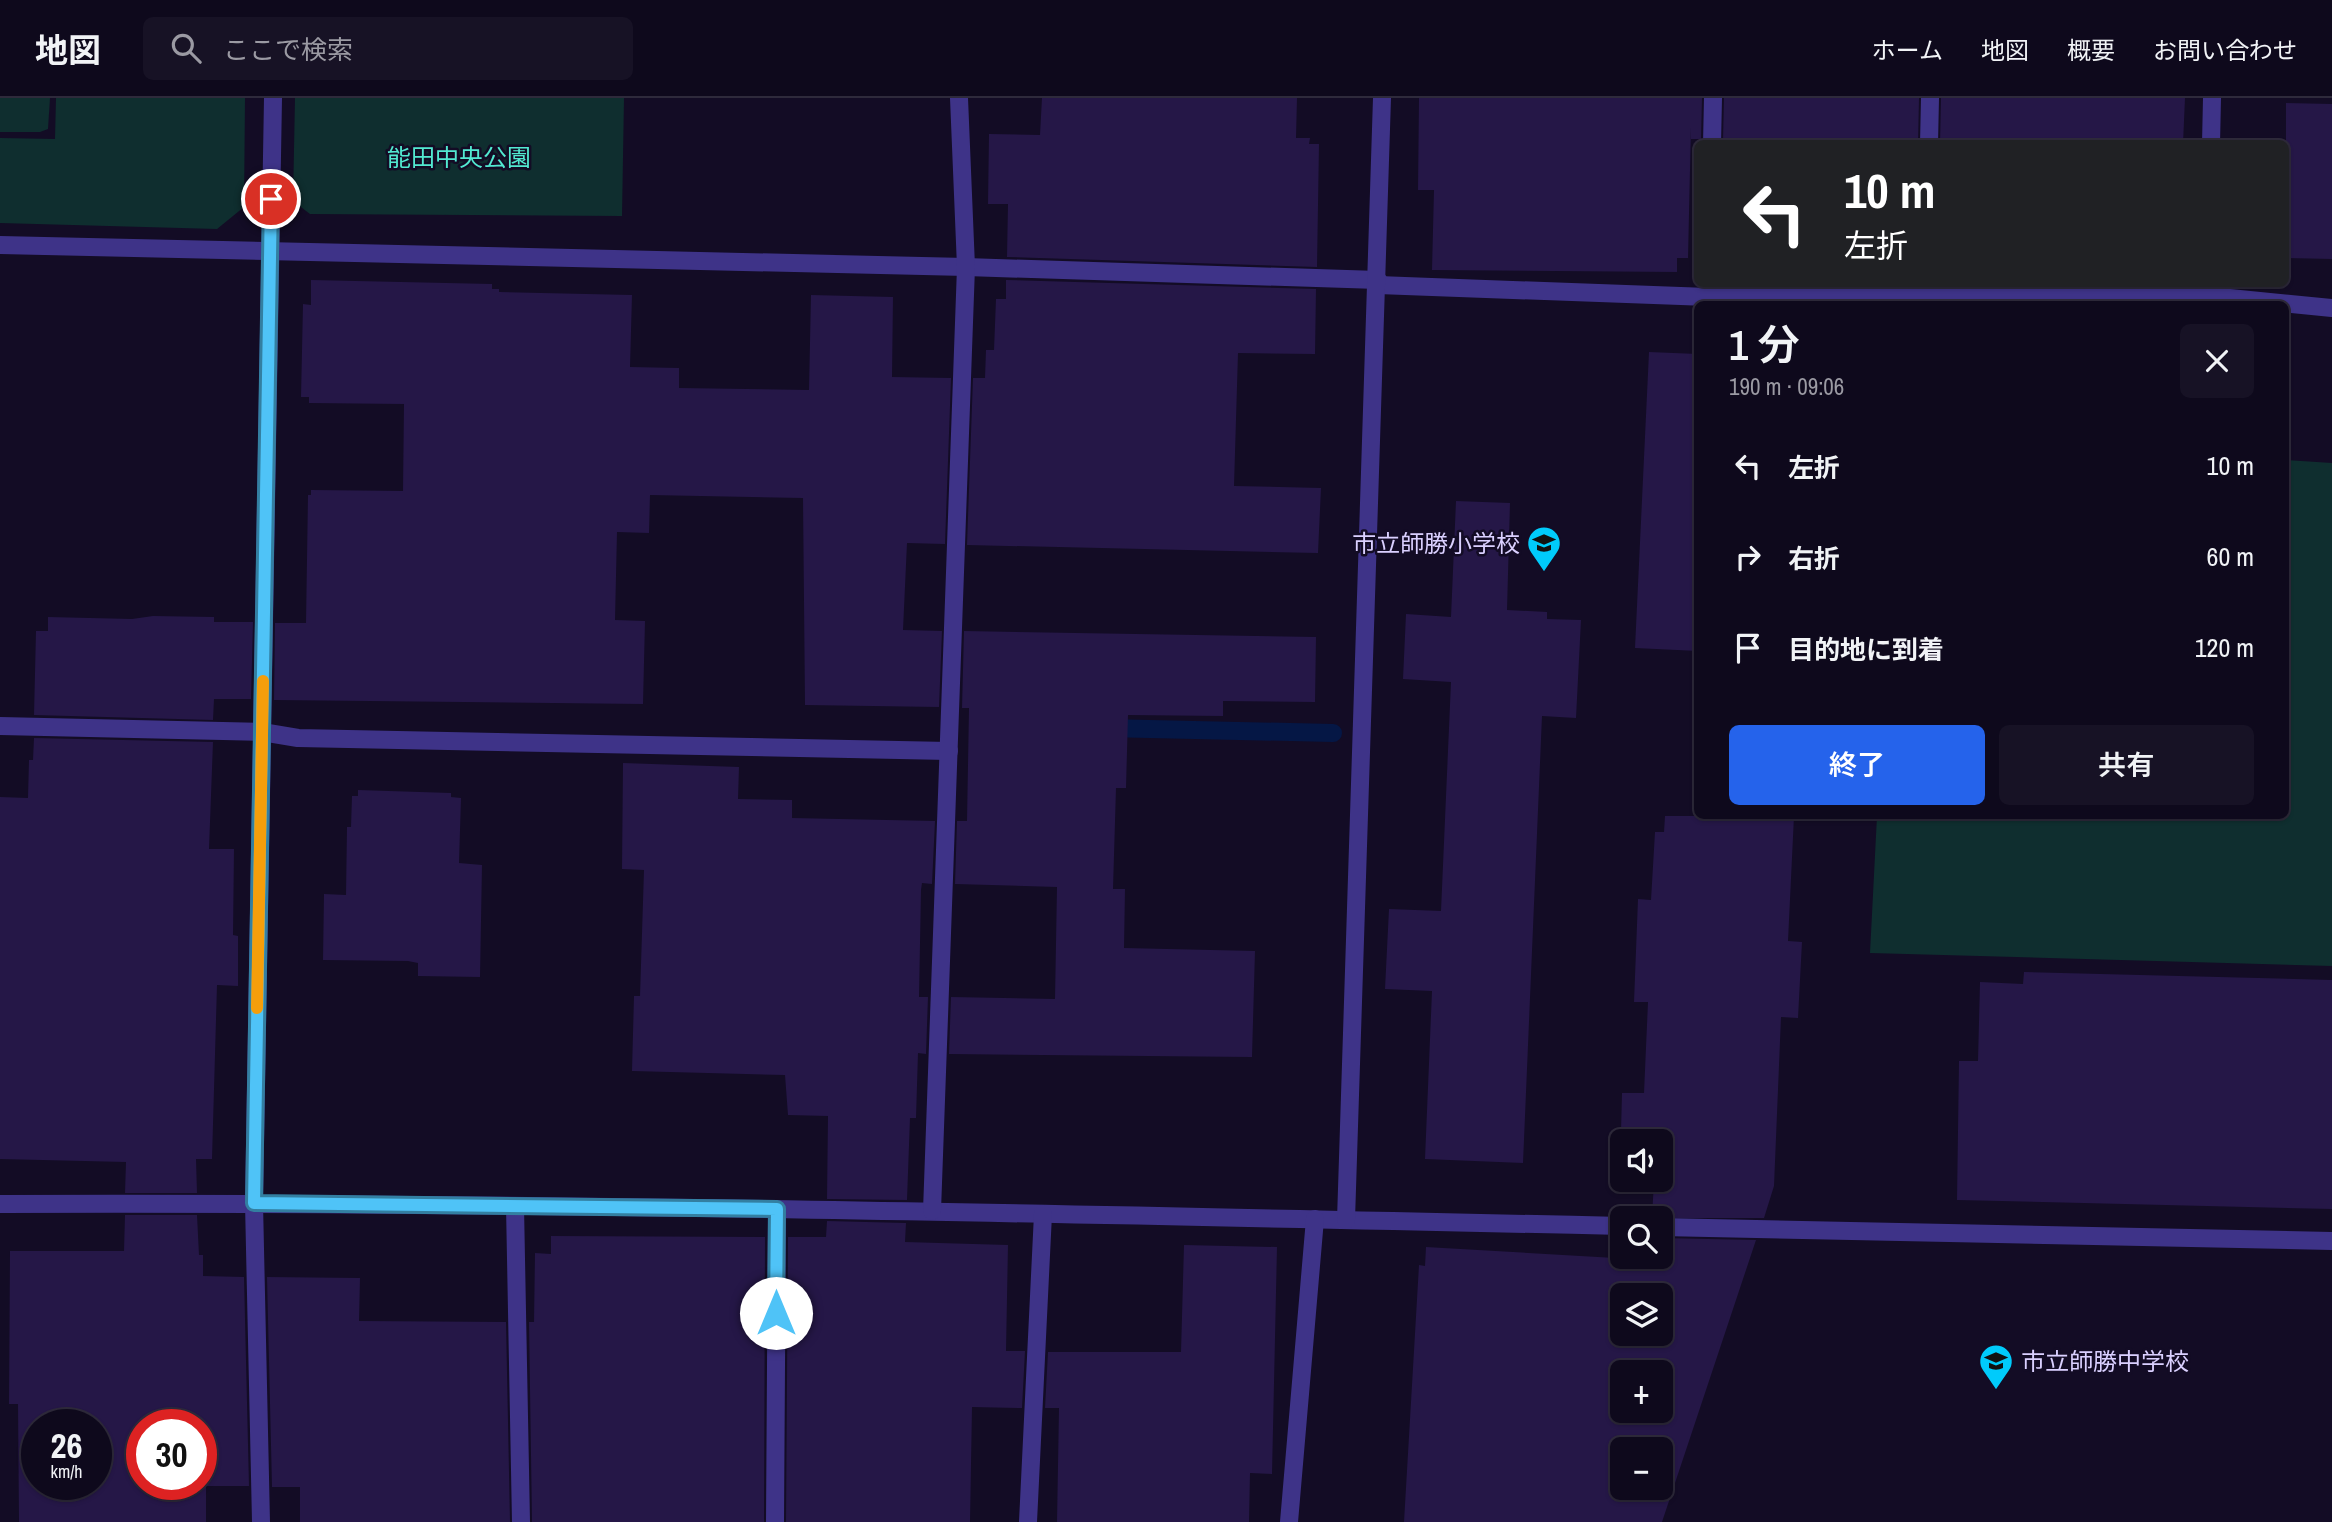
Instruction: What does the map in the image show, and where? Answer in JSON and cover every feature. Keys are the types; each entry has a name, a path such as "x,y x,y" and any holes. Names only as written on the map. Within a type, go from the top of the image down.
{"street":[{"path":"261,1522 254,1203 273,98"},
{"path":"932,1211 966,267 958,98"},
{"path":"1346,1220 1382,98"},
{"path":"1712,140 1713,98"},
{"path":"1929,140 1930,98"},
{"path":"2211,140 2212,98"},
{"path":"0,245 966,267 1378,283 1708,290 2210,290 2285,301"},
{"path":"2289,302 2332,308"},
{"path":"0,726 262,732 298,738 949,751"},
{"path":"0,1204 254,1203 932,1211 1610,1226"},
{"path":"514,1206 521,1522"},
{"path":"775,1522 777,1209"},
{"path":"1028,1522 1043,1214"},
{"path":"1289,1522 1315,1219"},
{"path":"1673,1227 2332,1241"}],"green space":[{"path":"0,98 50,98 48,129 40,132 0,132"},
{"path":"56,98 245,98 244,207 217,229 0,223 0,138 55,139"},
{"name":"能田中央公園","path":"295,98 624,98 622,216 310,214 293,201"},
{"path":"2289,460 2332,463 2332,966 1870,953 1877,819 2289,819"}],"building":[{"path":"1042,98 1297,98 1296,138 1310,138 1309,144 1319,144 1317,267 1007,257 1008,204 988,204 989,134 1040,135"},
{"path":"1419,98 1702,98 1701,139 1691,139 1691,127 1688,258 1677,258 1677,272 1432,270 1434,190 1418,190"},
{"path":"1724,98 1919,98 1918,140 1723,140"},
{"path":"1941,98 2185,98 2183,140 1940,140"},
{"path":"2286,103 2332,104 2332,259 2289,258 2289,140 2286,140"},
{"path":"311,280 492,284 492,289 499,289 499,292 632,295 630,367 679,368 679,388 809,390 811,295 893,297 892,377 951,378 945,544 907,543 903,630 942,631 939,707 805,705 803,498 650,495 649,533 617,532 615,620 645,621 643,704 274,700 275,623 306,623 308,495 311,495 311,490 403,491 404,404 309,403 309,397 301,397 303,304 311,305"},
{"path":"1006,280 1316,289 1315,354 1238,353 1234,486 1321,488 1318,553 967,545 973,378 985,378 986,350 994,350 996,299 1006,299"},
{"path":"1649,352 1694,354 1694,651 1635,648"},
{"path":"1456,501 1510,503 1507,610 1547,612 1547,619 1581,620 1576,718 1542,716 1523,1163 1425,1159 1432,991 1385,989 1389,909 1441,911 1451,682 1403,679 1406,614 1451,617"},
{"path":"153,616 214,617 214,622 253,622 251,699 214,699 213,720 34,715 36,631 48,631 48,617 132,619"},
{"path":"964,631 1316,637 1315,702 1223,701 1223,716 1128,715 1126,788 1116,788 1113,889 1125,889 1124,948 1255,951 1252,1057 949,1054 951,997 1055,999 1057,887 955,884 957,821 967,821 969,708 962,708"},
{"path":"34,738 213,742 209,849 234,849 233,935 238,936 238,986 217,985 212,1159 196,1159 197,1193 125,1193 126,1162 0,1159 0,797 28,798 29,760 33,760"},
{"path":"623,763 739,767 738,799 792,800 792,818 935,821 932,884 922,883 921,890 919,997 928,997 926,1054 918,1053 916,1118 910,1118 907,1200 827,1199 828,1116 788,1115 785,1075 632,1071 634,996 640,996 644,870 622,869"},
{"path":"358,790 451,793 451,797 461,798 459,863 482,865 480,977 418,976 418,963 408,961 323,960 324,894 346,895 347,827 351,827 352,796 358,796"},
{"path":"1665,816 1694,816 1694,819 1794,819 1788,941 1802,942 1798,1018 1781,1017 1774,1186 1764,1218 1673,1218 1673,1206 1653,1206 1653,1192 1673,1192 1673,1129 1621,1129 1622,1093 1644,1093 1648,1002 1634,1002 1638,899 1651,900 1655,832 1664,832"},
{"path":"2024,972 2332,980 2332,1209 1957,1200 1959,1061 1978,1061 1980,982 2023,984"},
{"path":"125,1215 197,1215 203,1276 244,1277 249,1486 217,1486 217,1409 126,1409 126,1500 206,1500 206,1522 19,1522 18,1404 9,1404 10,1251 124,1251"},
{"path":"827,1221 906,1223 905,1242 1008,1245 1006,1351 1025,1351 1022,1408 972,1407 970,1522 786,1522 788,1237 826,1237"},
{"path":"551,1236 765,1237 764,1522 532,1522 529,1322 534,1322 535,1253 551,1254"},
{"path":"1673,1238 1756,1240 1673,1489 1673,1437 1610,1437 1610,1500 1669,1500 1662,1522 1404,1522 1419,1265 1425,1266 1426,1247 1610,1258 1610,1269 1673,1269"},
{"path":"1184,1245 1277,1247 1272,1474 1250,1473 1249,1522 1057,1522 1059,1408 1045,1408 1048,1352 1181,1352"},
{"path":"267,1277 360,1278 359,1321 506,1322 510,1522 300,1522 300,1487 272,1487"}],"waterway":[{"path":"1105,728 1333,733"}],"slow traffic":[{"path":"257,1008 263,681"}],"place":[{"name":"市立師勝小学校","path":"1544,573"},
{"name":"市立師勝中学校","path":"1996,1391"}],"route":[{"path":"271,199 254,1203 777,1209 776,1313"}]}
